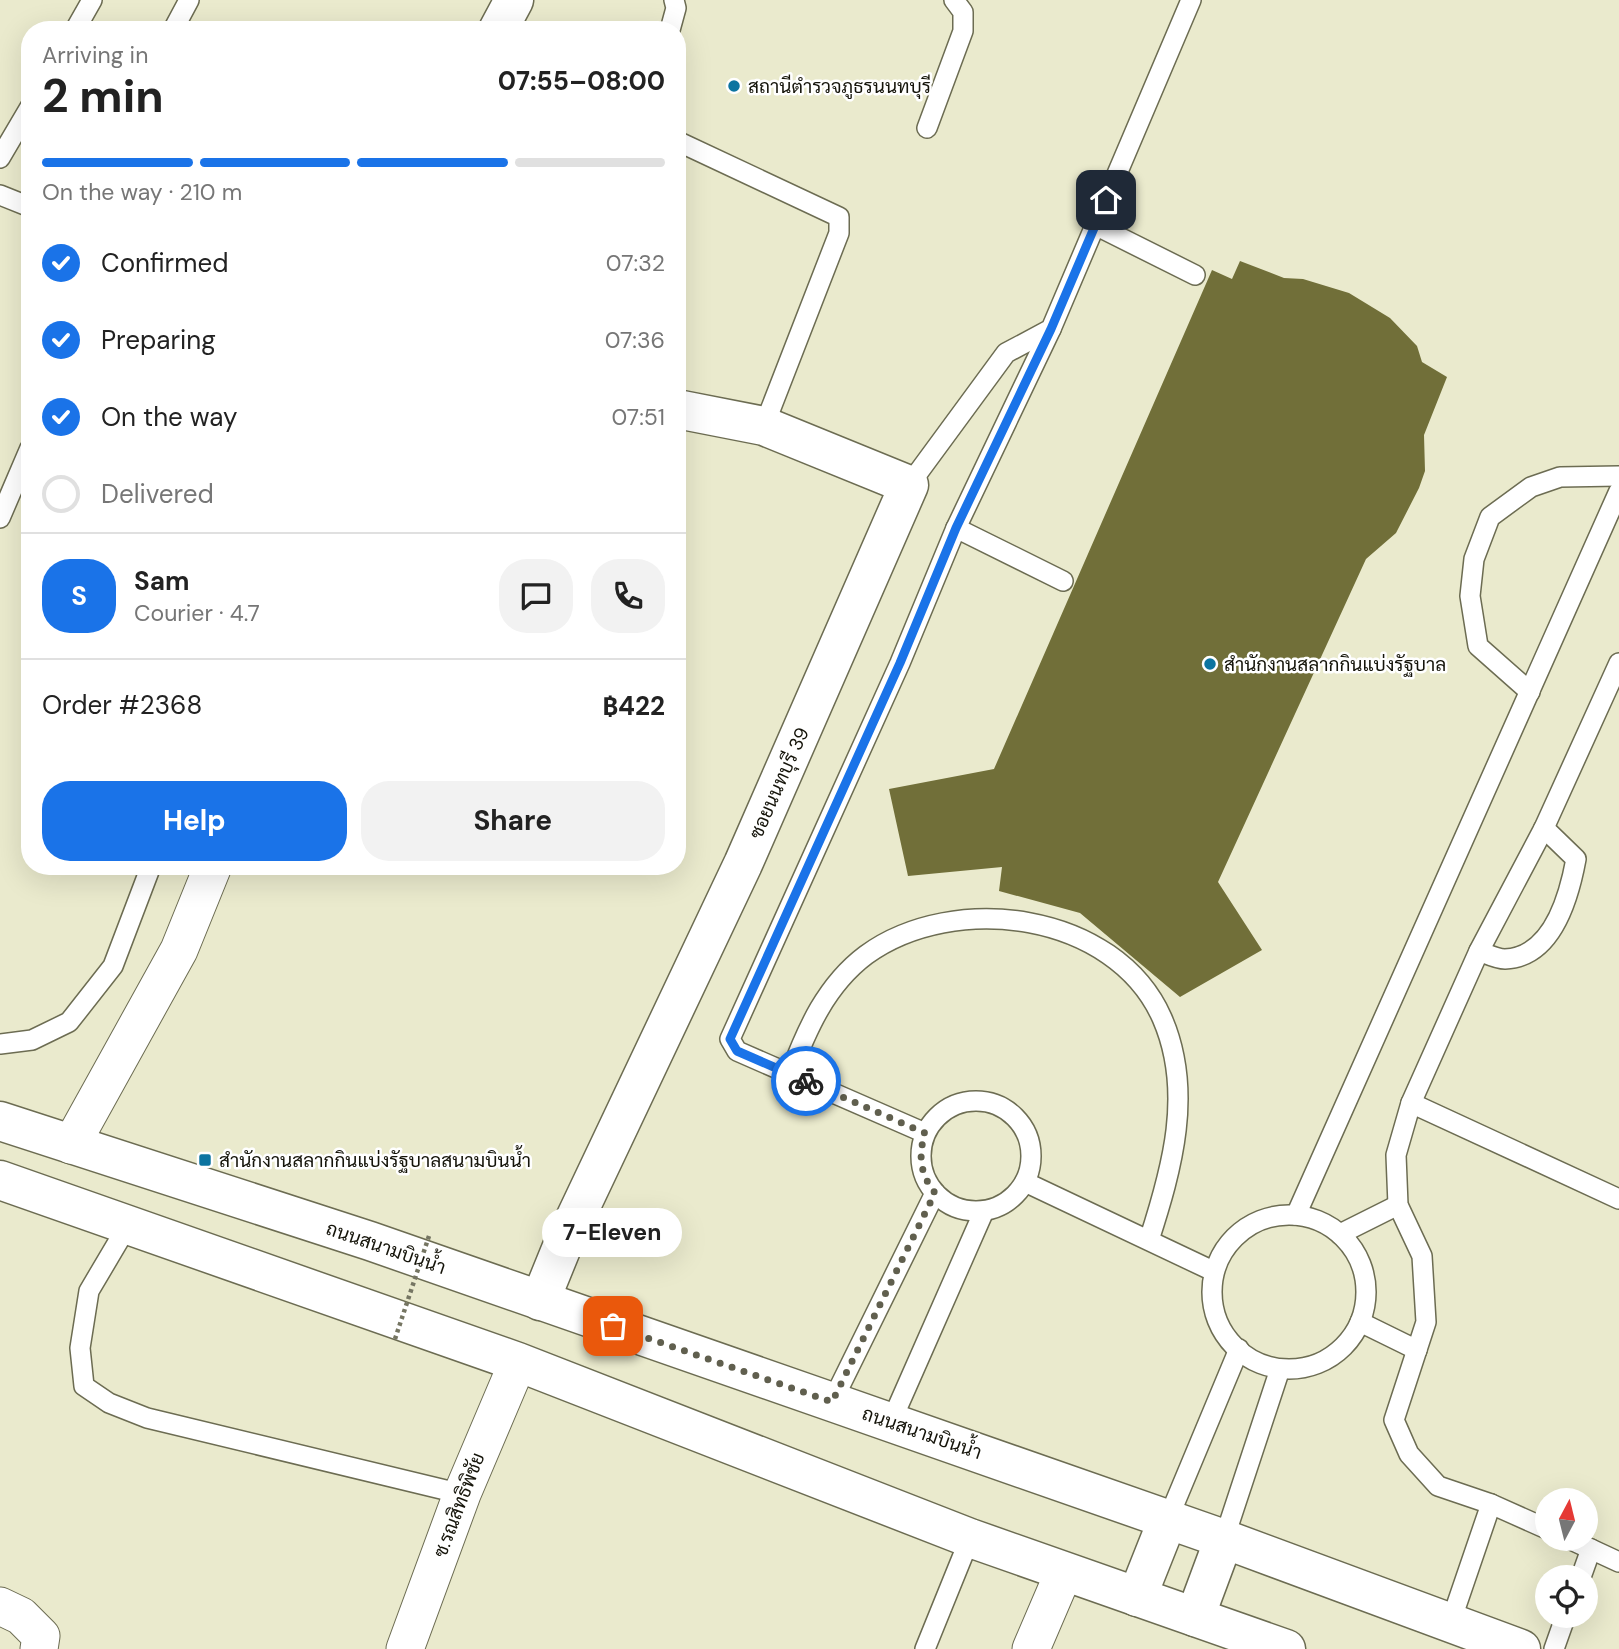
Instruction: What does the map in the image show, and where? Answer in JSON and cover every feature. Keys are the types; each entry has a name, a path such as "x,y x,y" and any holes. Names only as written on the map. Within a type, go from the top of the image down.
{"main road":[{"path":"502,21 513,0"},
{"path":"686,411 764,426 909,485"},
{"name":"ซอยนนทบุรี 39","path":"540,1301 564,1242 743,864 909,485"},
{"name":"ถนนสนามบินน้ำ","path":"0,1121 370,1241 1168,1519 1521,1649"},
{"path":"0,1180 519,1362 970,1538 1286,1649"},
{"path":"1137,1597 1168,1519"},
{"path":"1195,1617 1224,1539"}],"street":[{"path":"71,1145 179,950 208,875"},
{"name":"ซ.รณสิทธิพิชัย","path":"405,1649 462,1494 519,1362"},
{"path":"1031,1649 1064,1572"},
{"path":"0,1606 21,1616 41,1636 39,1649"}],"lane":[{"path":"80,21 92,0"},
{"path":"178,21 190,0"},
{"path":"672,21 676,8 674,0"},
{"path":"927,128 963,31 963,12 954,0"},
{"path":"925,1133 737,1051 730,1039 900,663 956,528 1051,329 1191,0"},
{"path":"0,158 21,122"},
{"path":"686,145 839,217 839,233 764,426"},
{"path":"0,195 21,203"},
{"path":"1095,225 1195,275"},
{"path":"909,485 1006,353 1051,329"},
{"path":"0,518 21,469"},
{"path":"1530,692 1478,646 1470,596 1474,559 1490,517 1531,487 1560,477 1619,477"},
{"path":"1296,1215 1619,491"},
{"path":"956,528 1063,581"},
{"path":"1535,1524 1491,1504 1437,1486 1409,1454 1394,1420 1426,1322 1422,1256 1398,1205 1396,1155 1411,1103 1479,951 1544,828 1619,663"},
{"path":"1479,951 1504,959 1526,954 1548,935 1571,888 1576,859 1544,828"},
{"path":"0,1042 32,1040 69,1022 113,966 148,875"},
{"path":"790,1074 811,1019 839,981 867,955 913,931 949,921 992,919 1038,923 1084,942 1116,960 1145,992 1161,1017 1173,1058 1178,1094 1172,1170 1149,1240"},
{"path":"966,1101 1001,1105 1016,1116 1026,1130 1032,1148 1031,1166 1025,1182 1015,1196 984,1211 967,1211 935,1193 921,1166 920,1149 925,1133 935,1118 948,1107 966,1101"},
{"path":"1411,1103 1619,1199"},
{"path":"1025,1182 1213,1270"},
{"path":"832,1402 935,1193"},
{"path":"1340,1234 1398,1205"},
{"path":"891,1422 984,1211"},
{"path":"1296,1215 1320,1221 1340,1234 1356,1252 1364,1275 1366,1299 1360,1322 1348,1342 1329,1358 1307,1367 1280,1369 1232,1346 1217,1324 1211,1297 1213,1270 1225,1246 1245,1228 1269,1217 1296,1215"},
{"path":"128,1225 89,1291 80,1348 84,1386 109,1403 147,1418 462,1494"},
{"path":"1360,1322 1417,1350"},
{"path":"1168,1519 1239,1349"},
{"path":"1224,1539 1280,1369"},
{"path":"1450,1624 1491,1504"},
{"path":"925,1649 970,1538"},
{"path":"1595,1551 1619,1562"},
{"path":"1554,1649 1561,1628"}],"path":[{"path":"395,1339 429,1236"}],"building":[{"path":"1240,261 1284,278 1303,279 1349,293 1390,318 1417,346 1422,362 1447,377 1424,435 1425,471 1419,488 1396,533 1366,559 1218,882 1262,950 1180,997 1080,913 999,891 1002,867 908,876 889,789 994,769 1212,270 1232,279"}],"way so far":[{"path":"613,1326 832,1402 935,1193 921,1166 920,1149 925,1133 806,1081"}],"place":[{"name":"สถานีตำรวจภูธรนนทบุรี","path":"734,86"},
{"name":"สำนักงานสลากกินแบ่งรัฐบาล","path":"1210,664"},
{"name":"สำนักงานสลากกินแบ่งรัฐบาลสนามบินน้ำ","path":"205,1160"},
{"name":"7-Eleven","path":"613,1326"}],"route":[{"path":"806,1081 737,1051 730,1039 900,663 956,528 1051,329 1106,200"}]}
